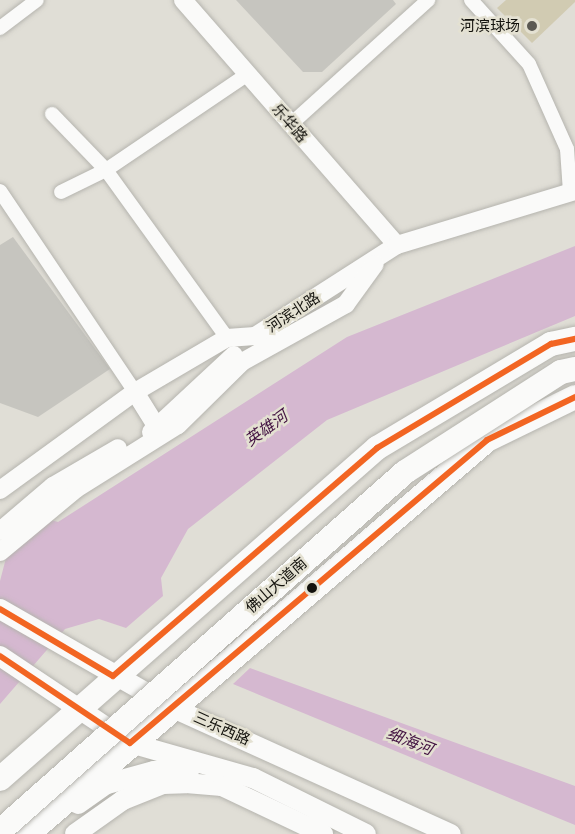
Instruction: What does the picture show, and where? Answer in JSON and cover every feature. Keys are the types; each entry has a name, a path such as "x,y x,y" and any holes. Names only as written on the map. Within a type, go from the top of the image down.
{"highway":[{"path":"0,779 113,676 377,448 551,344 575,339"},
{"name":"佛山大道南","path":"0,812 397,461 555,359 575,353"},
{"name":"佛山大道南","path":"0,831 405,472 575,369"},
{"path":"28,834 130,743 487,440 575,397"}],"main road":[{"name":"三乐西路","path":"0,609 113,676 173,708 451,834"},
{"path":"0,656 130,743 253,778 366,834"},
{"path":"33,834 106,784 154,771 196,769 253,778"},
{"path":"75,834 123,800 163,784 186,783 222,786 324,834"}],"street":[{"path":"0,28 38,0"},
{"name":"乐华路","path":"183,0 398,245"},
{"path":"471,0 529,64 567,149 573,192"},
{"path":"291,123 419,3"},
{"path":"61,192 106,170 248,74"},
{"path":"52,114 106,170 226,338"},
{"path":"0,192 158,429"},
{"name":"河滨北路","path":"0,490 135,392 226,338 255,336 398,245 573,192"},
{"path":"0,552 76,489 178,426 242,362 346,304 382,255"},
{"path":"0,531 53,486 158,429 255,336"}],"shaded area":[{"name":"河滨球场","path":"506,0 575,0 575,2 532,43 497,8"}],"water":[{"name":"英雄河","path":"575,246 575,316 327,420 188,529 161,578 163,596 126,628 99,619 65,629 0,704 0,581 6,558 51,520 58,522 347,337"},
{"name":"细海河","path":"250,668 575,786 575,825 233,684"}],"building":[{"path":"236,0 393,0 396,4 322,72 303,72"},
{"path":"13,237 110,369 38,417 0,403 0,245"}],"transit line":[{"path":"0,609 113,676 377,448 551,344 575,339"},
{"path":"0,656 130,743 487,440 575,397"}],"place":[{"name":"河滨球场","path":"532,26"}]}
